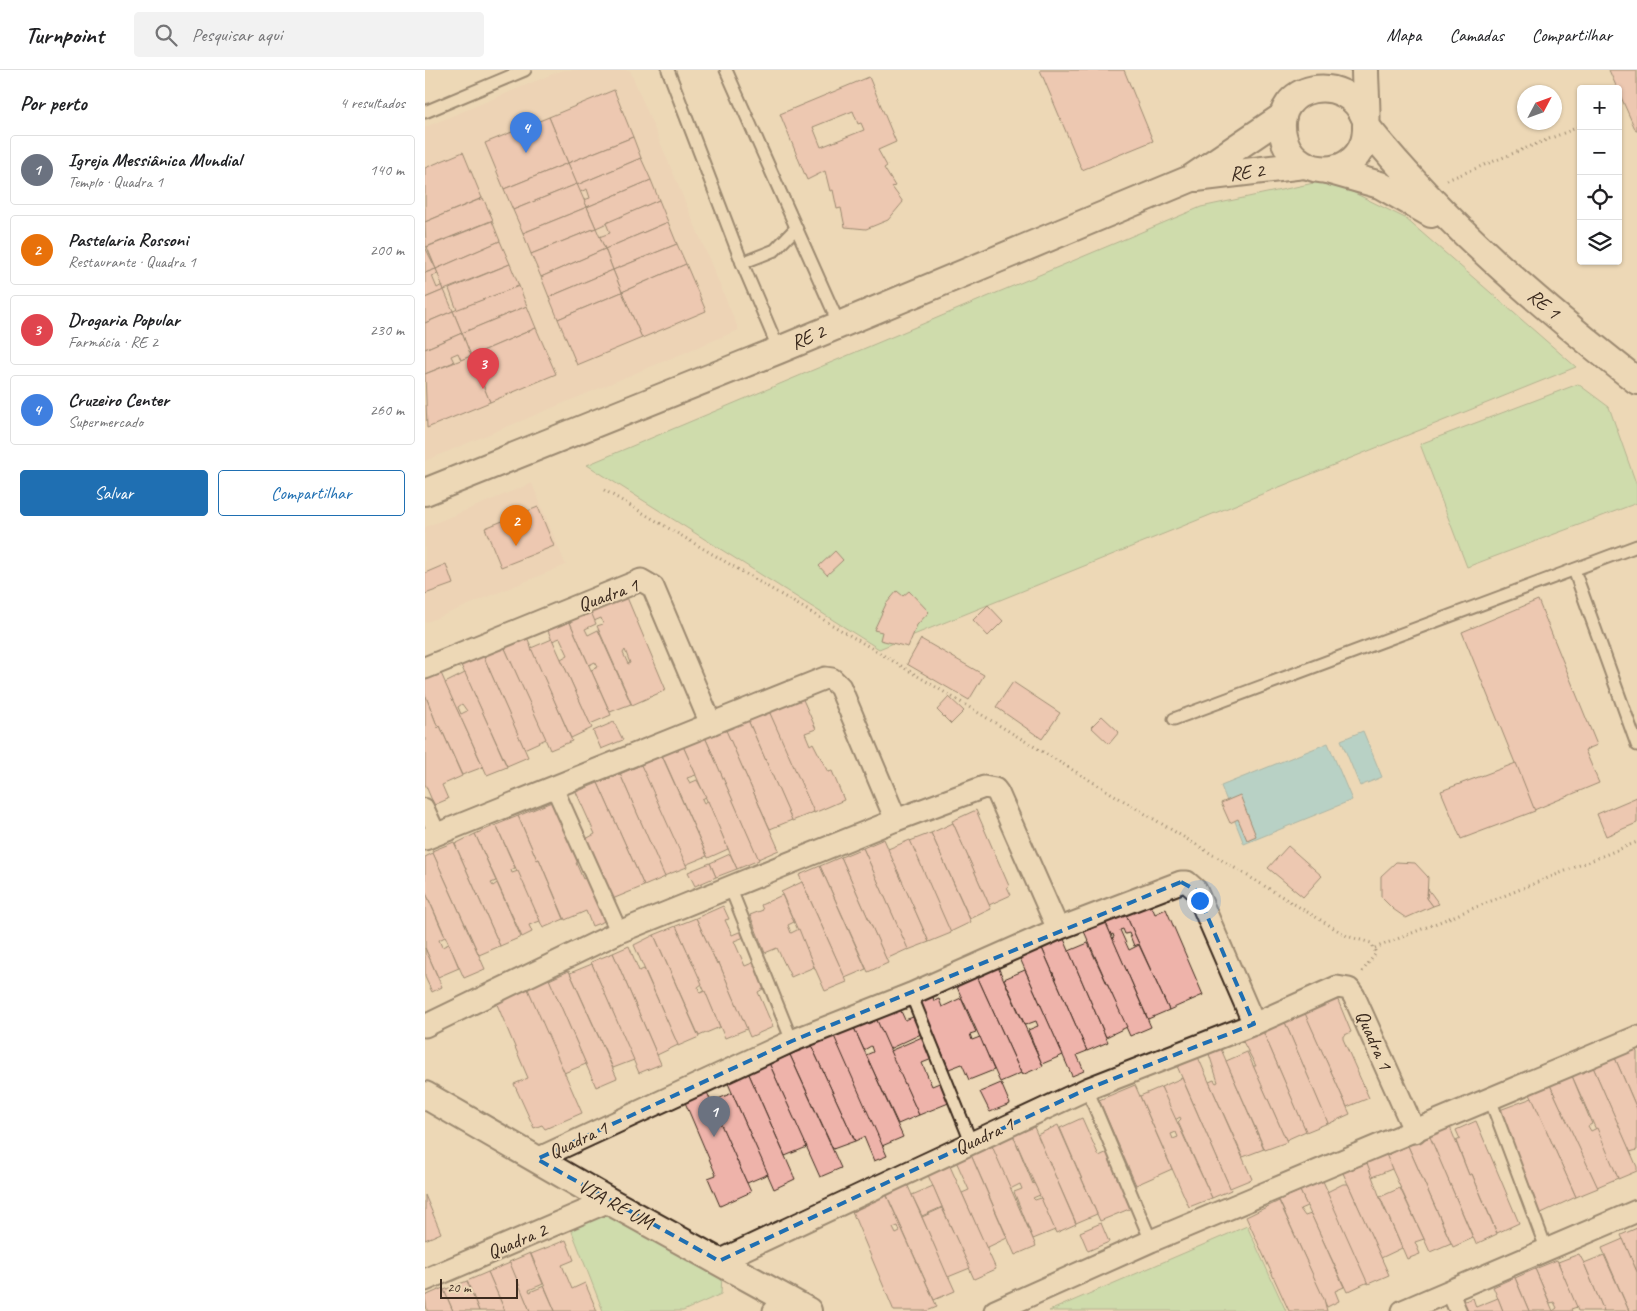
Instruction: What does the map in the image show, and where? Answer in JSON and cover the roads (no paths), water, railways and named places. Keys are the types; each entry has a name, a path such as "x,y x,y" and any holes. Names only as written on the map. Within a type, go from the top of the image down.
{"street":[{"path":"1321,70 1305,91 1294,99 1283,116 1282,132 1287,148 1316,167 1342,166 1355,156 1364,142 1365,70"},
{"path":"1305,91 1321,86 1337,88 1358,103 1365,122"},
{"name":"RE 2","path":"425,492 779,350 1191,179 1283,116"},
{"name":"RE 1","path":"1365,122 1401,170 1501,268 1633,375"},
{"name":"RE 1","path":"1316,167 1380,185 1465,234"},
{"name":"RE 2","path":"1191,179 1316,167"},
{"name":"Quadra 1","path":"425,668 641,580 653,588 711,724"},
{"path":"425,807 431,836 825,678 832,679 840,687 896,820"},
{"path":"554,786 619,932"},
{"path":"425,1026 619,932 896,820 984,787 995,789 999,793 1058,929"},
{"name":"Quadra 1","path":"537,1159 792,1041 911,994 1058,929 1181,882 1187,882 1196,890 1254,1024"},
{"name":"Quadra 1","path":"719,1260 1087,1089 1254,1024 1337,987 1349,989 1354,996 1415,1132"},
{"path":"995,1311 1151,1241 1415,1132 1637,1037"},
{"name":"VIA RE UM","path":"429,1101 719,1260 792,1308"},
{"name":"Quadra 2","path":"425,1280 609,1201"},
{"path":"1403,1311 1546,1248 1637,1211"},
{"path":"1449,1290 1458,1311"}],"lane":[{"path":"425,112 525,70"},
{"path":"668,70 779,350"},
{"path":"726,70 839,324"},
{"path":"743,263 775,250 796,228"},
{"path":"1174,719 1637,546"},
{"path":"1573,570 1637,745"},
{"path":"730,888 792,1041"},
{"path":"911,994 971,1142"},
{"path":"1087,1089 1151,1241"},
{"path":"1491,1100 1546,1248"}],"water":[{"path":"1363,731 1382,777 1360,786 1341,740"},
{"path":"1328,743 1352,800 1244,844 1221,786"}],"place":[{"name":"Cruzeiro Center","path":"526,153"},
{"name":"Drogaria Popular","path":"483,389"},
{"name":"Pastelaria Rossoni","path":"516,546"},
{"name":"Igreja Messiânica Mundial","path":"714,1137"}]}
